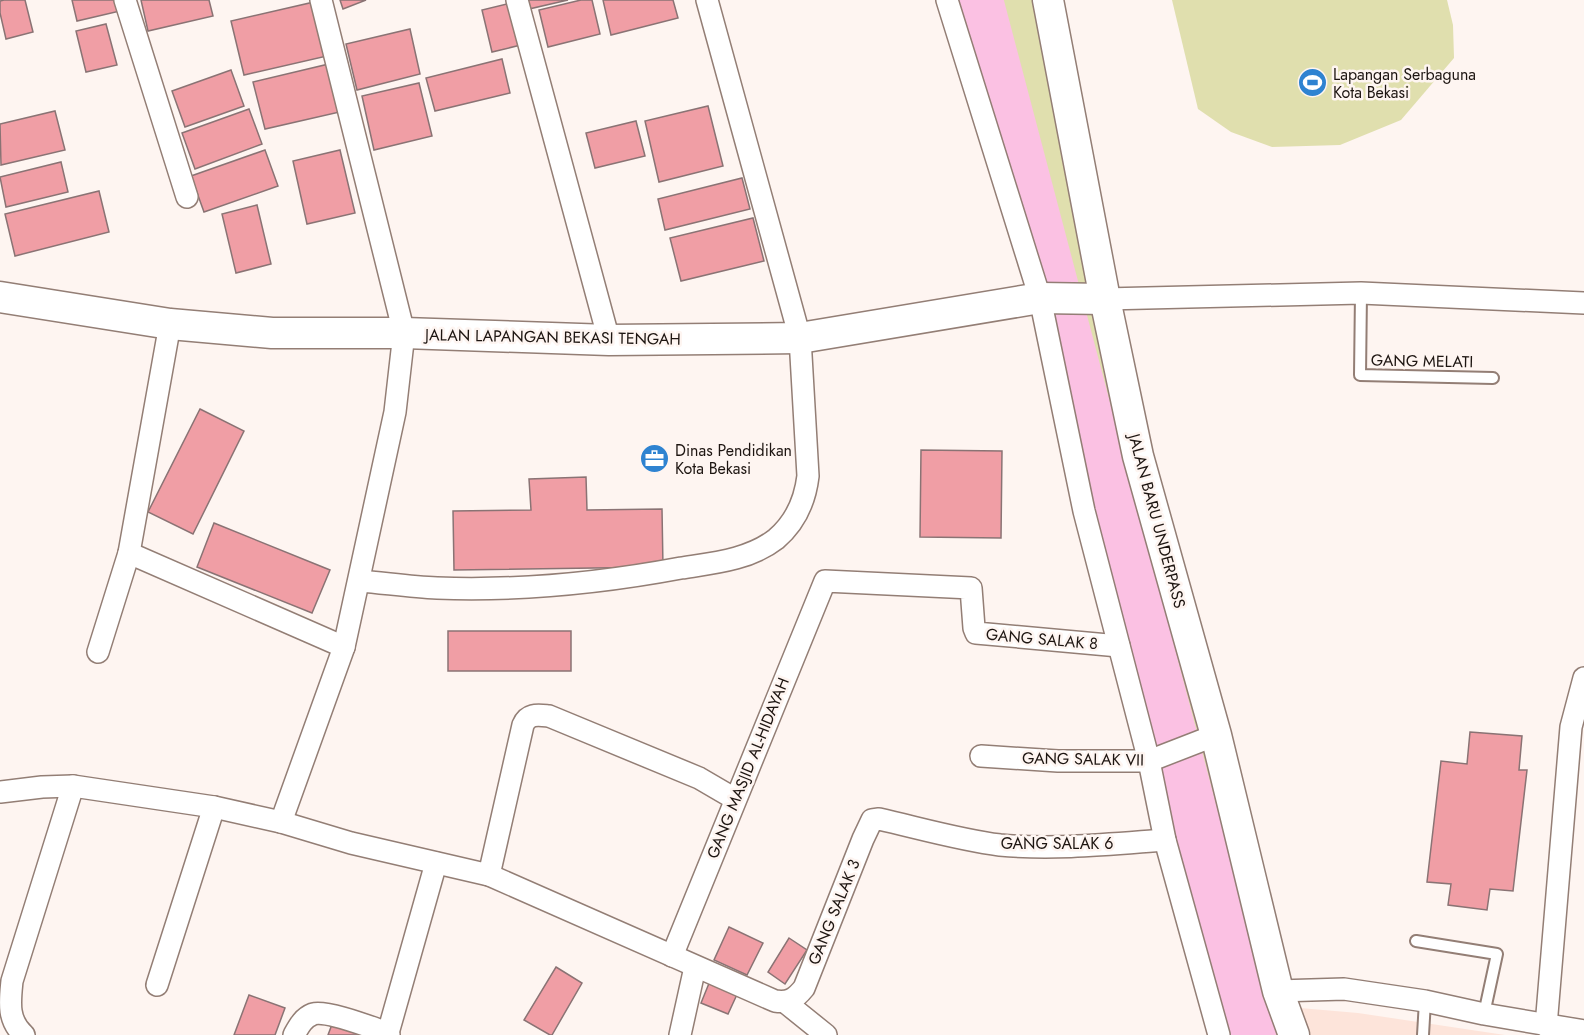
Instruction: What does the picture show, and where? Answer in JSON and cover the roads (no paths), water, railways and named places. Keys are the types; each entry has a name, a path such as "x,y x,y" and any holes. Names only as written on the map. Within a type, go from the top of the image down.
{"street":[{"path":"125,0 187,197"},
{"path":"281,822 344,647 395,412 404,333 321,0"},
{"path":"517,0 609,340"},
{"path":"360,581 436,588 553,586 652,574 738,558 775,539 790,524 800,509 806,493 808,476 800,338 707,0"},
{"path":"947,0 1040,298 1084,511 1119,646 1156,759 1166,840 1219,1035"},
{"name":"JALAN BARU UNDERPASS","path":"1048,0 1105,299 1138,456 1207,739 1278,991 1294,1035"},
{"path":"1105,299 1361,293 1584,303"},
{"name":"JALAN LAPANGAN BEKASI TENGAH","path":"0,297 170,324 272,333 404,333 609,340 800,338 1040,298 1105,299"},
{"path":"98,652 129,553 170,324"},
{"path":"129,553 344,647"},
{"name":"GANG SALAK 8","path":"825,581 971,588 976,633 1119,646"},
{"name":"GANG MASJID AL-HIDAYAH","path":"672,956 825,581"},
{"path":"1546,1026 1571,728 1584,678"},
{"path":"489,875 525,721 534,715 549,717 688,774 735,799"},
{"name":"GANG SALAK VII","path":"981,756 1058,761 1156,759 1207,739"},
{"path":"0,792 42,786 73,786 214,807 281,822 351,843 489,875 695,967 775,1001 785,1002 826,1035"},
{"path":"24,1035 14,1027 9,1003 12,981 73,786"},
{"path":"157,985 214,807"},
{"name":"GANG SALAK 6","path":"879,819 999,845 1075,847 1166,840"},
{"name":"GANG SALAK 3","path":"785,1002 793,1000 804,988 870,823 879,819"},
{"path":"294,1035 302,1020 315,1014 334,1016 388,1034 436,863"},
{"path":"680,1035 695,967"},
{"path":"1278,991 1344,989 1425,1001 1546,1026 1584,1031"}],"lane":[{"name":"GANG MELATI","path":"1361,293 1360,375 1493,378"},
{"path":"1416,941 1497,954 1484,1014"},
{"path":"1423,1035 1425,1001"}],"waterway":[{"path":"978,0 1251,1035"}],"place":[{"name":"Lapangan Serbaguna Kota Bekasi","path":"1312,83"},
{"name":"Dinas Pendidikan Kota Bekasi","path":"654,459"}]}
